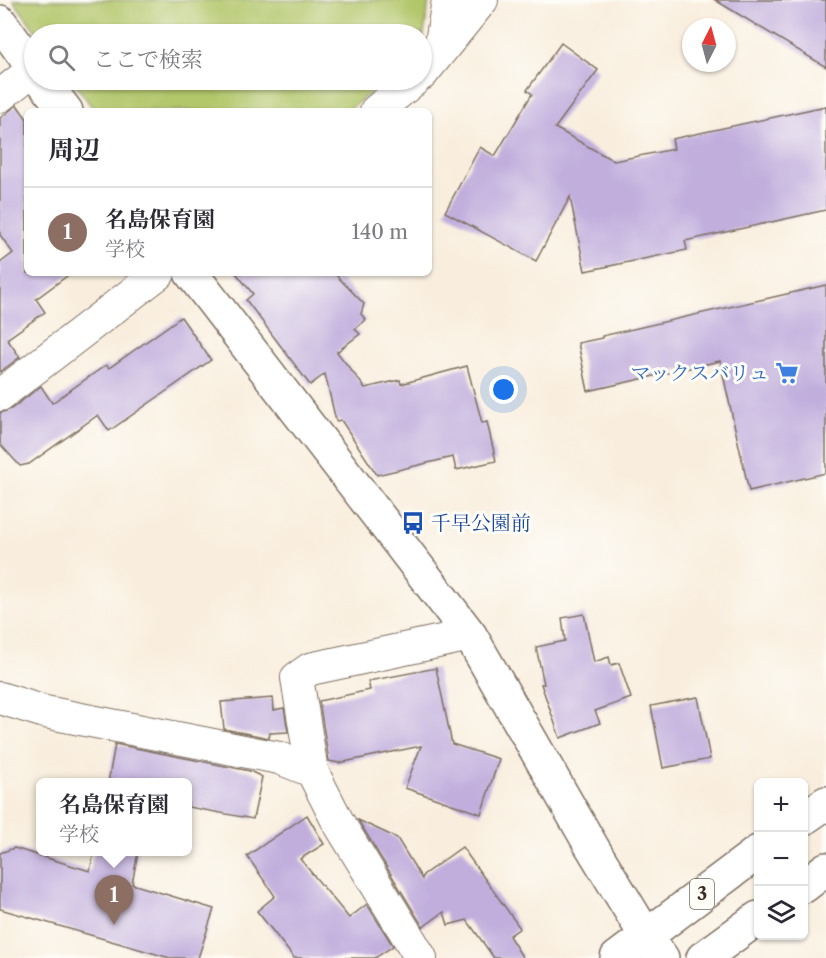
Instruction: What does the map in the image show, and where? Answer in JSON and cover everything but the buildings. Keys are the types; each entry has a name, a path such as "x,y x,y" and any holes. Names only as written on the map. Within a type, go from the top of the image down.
{"main road":[{"path":"0,22 24,55"},
{"path":"50,90 64,108"},
{"path":"193,276 471,635 592,848 654,947"},
{"path":"808,815 826,803"},
{"name":"3","path":"617,958 654,947 754,857"},
{"path":"808,882 826,869"},
{"path":"704,958 754,922"}],"street":[{"path":"432,59 448,0"},
{"path":"432,62 482,0"},
{"path":"0,96 24,77"},
{"path":"380,108 402,90"},
{"path":"0,395 155,276"},
{"path":"421,958 337,820 312,771 297,678 310,669 471,635"},
{"path":"0,698 45,712 279,758 312,771"}],"green space":[{"path":"13,0 429,0 426,24 31,24"},
{"path":"79,90 374,90 351,108 93,108"}],"place":[{"name":"マックスバリュ","path":"787,373"},
{"name":"千早公園前","path":"413,523"},
{"name":"名島保育園","path":"114,925"}]}
